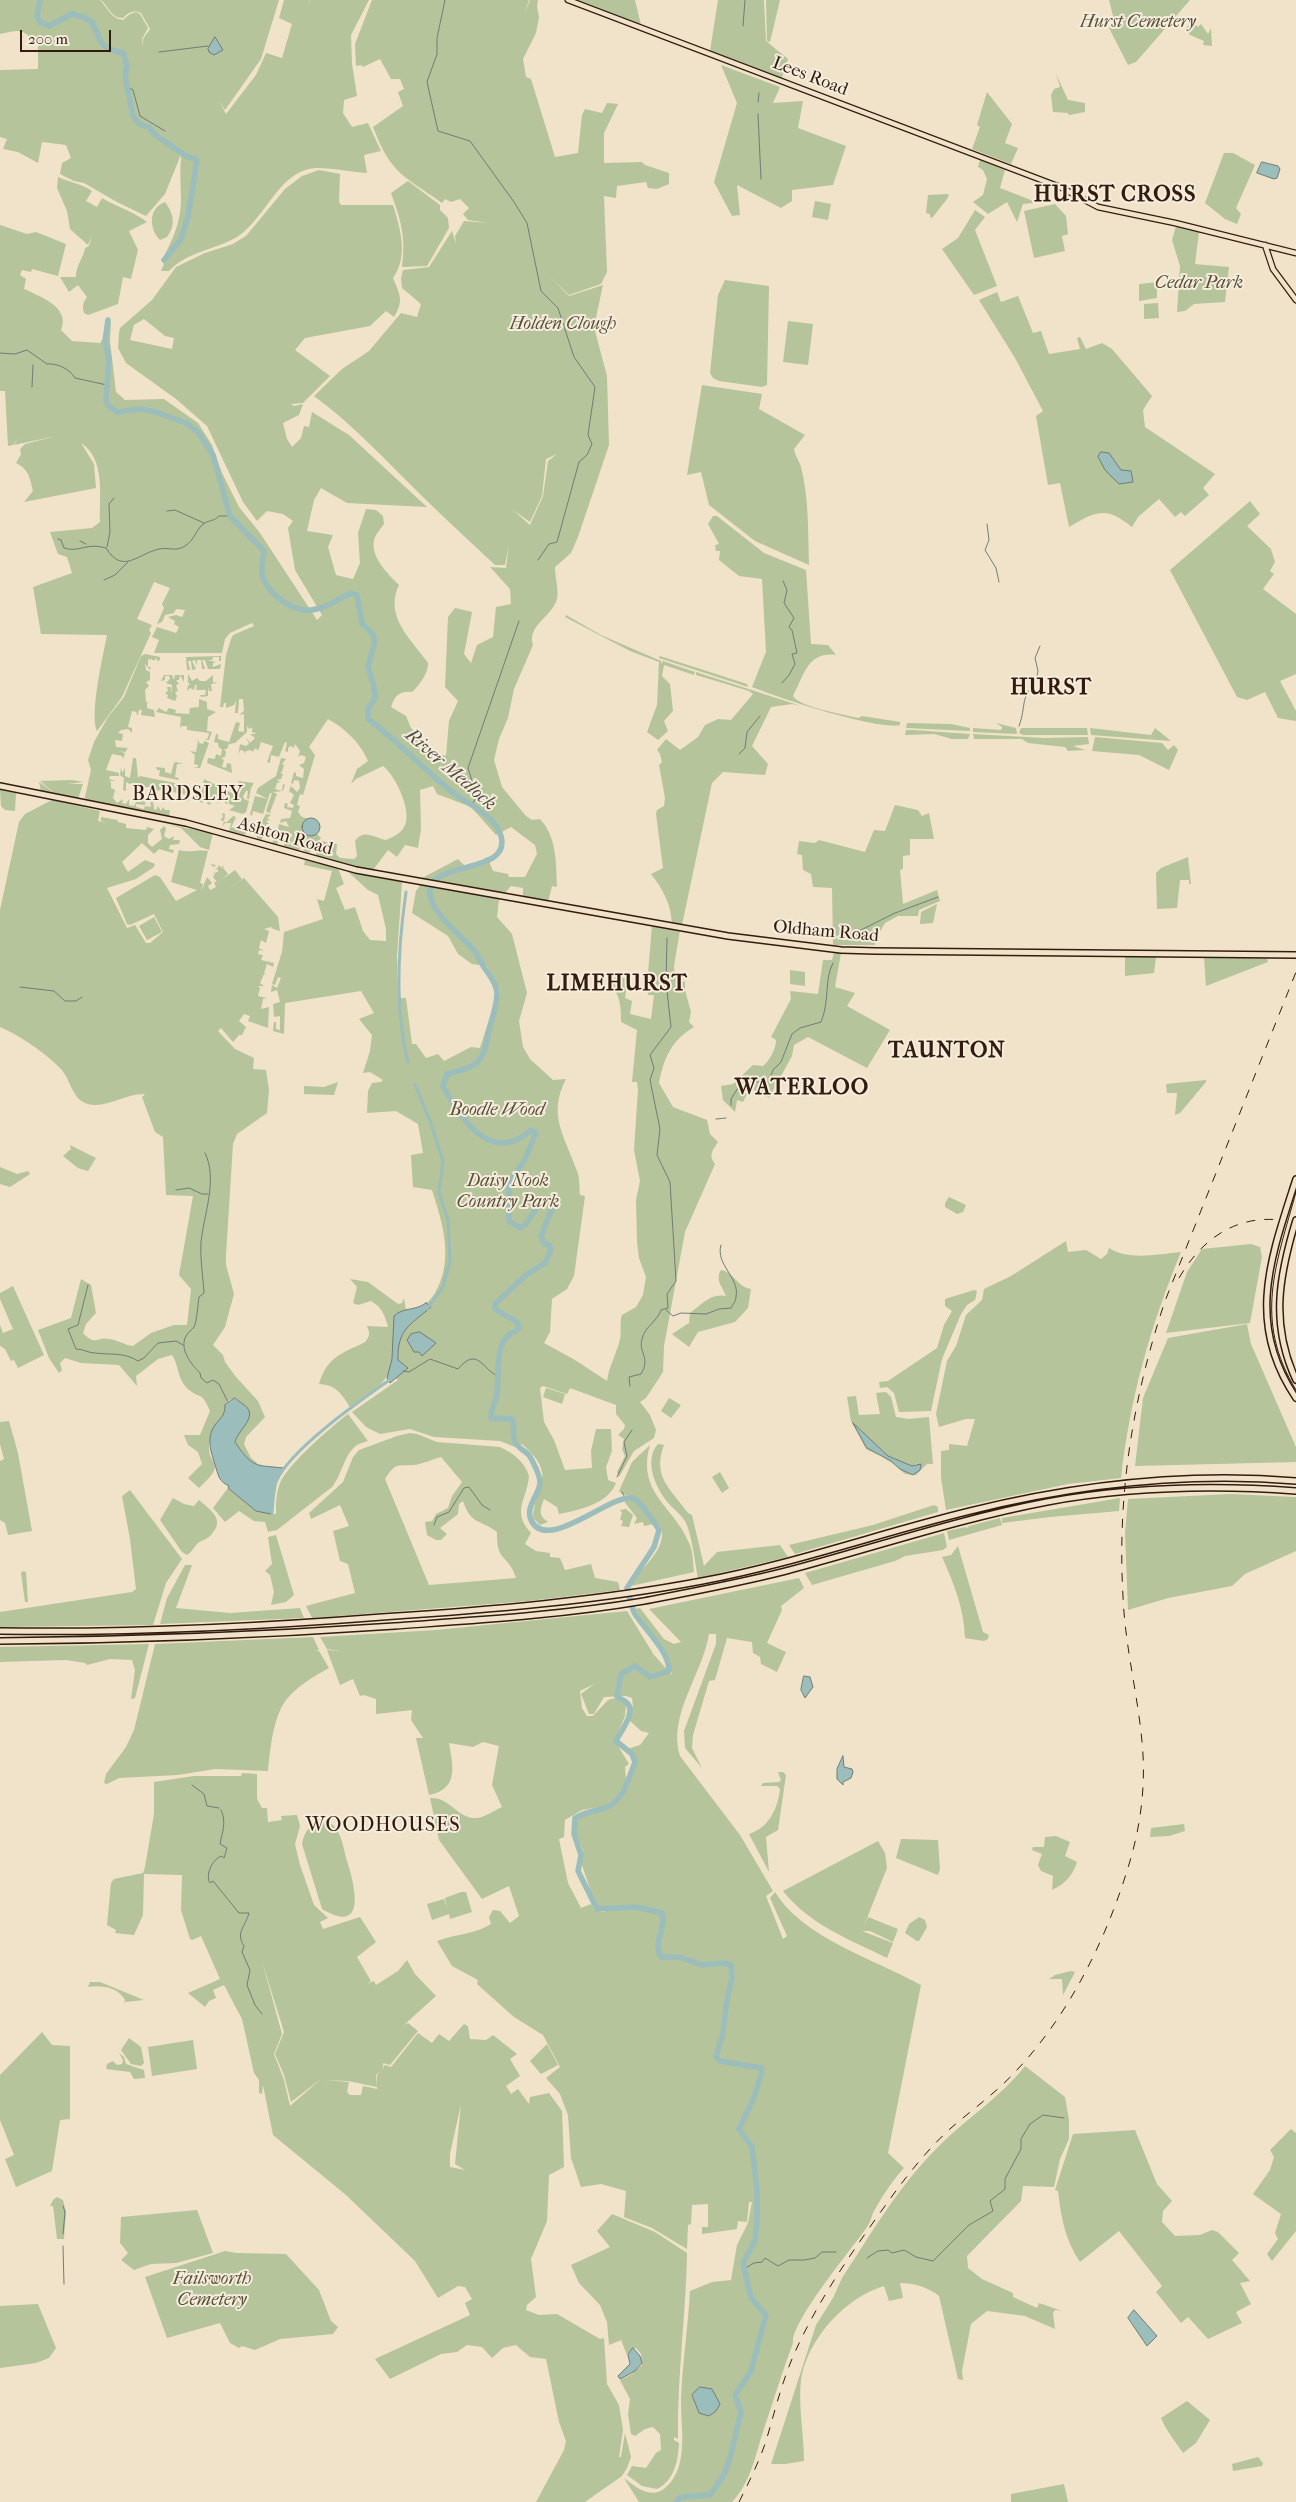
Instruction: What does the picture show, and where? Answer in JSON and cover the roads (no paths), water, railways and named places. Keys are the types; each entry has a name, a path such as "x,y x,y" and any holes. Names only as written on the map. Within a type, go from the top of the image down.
{"highway":[{"name":"Ashton Road","path":"0,786 186,824 339,866 386,875"},
{"name":"Oldham Road","path":"386,875 704,932 842,950 1296,955"},
{"path":"1296,1179 1270,1264 1265,1304 1272,1350 1283,1376 1296,1398"},
{"path":"1296,1220 1282,1276 1278,1307 1281,1338 1288,1364 1296,1380"},
{"path":"0,1631 148,1630 264,1625 442,1613 617,1595 780,1565 969,1512 1046,1494 1114,1485 1193,1479 1296,1481"},
{"path":"0,1641 208,1637 351,1629 548,1613 642,1601 783,1572 971,1519 1047,1502 1119,1491 1195,1488 1296,1491"}],"main road":[{"name":"Lees Road","path":"568,0 1066,189 1088,202 1106,209 1296,253"},
{"path":"1265,245 1273,269 1296,300"}],"water":[{"path":"215,37 223,50 214,55 208,49"},
{"path":"1262,162 1278,166 1280,169 1277,178 1274,179 1257,173"},
{"path":"1101,452 1109,453 1121,470 1131,471 1133,482 1119,484 1105,470 1098,457"},
{"path":"311,818 317,821 320,827 317,833 311,836 305,833 302,827 305,821"},
{"path":"426,1303 431,1307 406,1329 400,1342 398,1360 408,1368 390,1383 387,1378 392,1359 394,1316 401,1311"},
{"path":"420,1332 436,1343 422,1356 419,1352 414,1352 407,1340 411,1334"},
{"path":"235,1398 246,1406 250,1413 235,1442 246,1457 255,1464 284,1468 276,1483 271,1514 256,1511 228,1488 229,1486 220,1478 211,1452 210,1436 212,1430 223,1414 225,1405"},
{"path":"853,1423 888,1456 912,1466 921,1464 920,1470 913,1475 867,1448"},
{"path":"804,1676 810,1677 813,1687 805,1698 801,1690"},
{"path":"843,1756 844,1767 852,1769 853,1772 851,1778 843,1782 843,1785 837,1779 837,1769"},
{"path":"1134,2310 1157,2336 1147,2346 1128,2318"},
{"path":"633,2348 640,2356 642,2363 635,2371 620,2379 618,2376 630,2364 628,2355"},
{"path":"700,2387 712,2389 720,2404 716,2411 709,2416 699,2413 692,2395"}],"waterway":[{"name":"River Medlock","path":"40,0 37,16 40,22 49,26 72,14 83,17 92,22 101,42 108,49 123,53 127,65 125,77 133,116 138,123 150,128 154,134 184,155 197,160 188,217 181,239 164,260"},
{"path":"445,0 437,38 437,54 427,82 438,131 470,141 527,223 541,291 558,308 574,357 595,387 588,435 592,444 587,455 579,462 557,542 549,544 538,560"},
{"path":"743,26 745,0"},
{"path":"159,52 208,46"},
{"path":"129,88 133,90 140,116 165,131"},
{"path":"758,102 759,93"},
{"path":"758,114 761,179"},
{"name":"River Medlock","path":"108,320 105,341 109,359 106,400 108,405 117,412 141,409 156,412 186,423 198,432 213,455 230,516 264,551 262,575 266,584 280,599 298,609 310,610 328,605 351,593 357,595 362,624 372,633 375,641 368,667 375,698 368,709 368,719 390,736 451,791 487,816 498,829 501,836 501,849 494,857 482,863 441,876 432,883 430,894 437,911 476,953 493,981 497,993 482,1057 473,1066 447,1074 443,1086 468,1124 490,1141 503,1143 516,1140 531,1130 536,1133 525,1159 509,1184 509,1221 520,1228 525,1225 536,1209 549,1198 554,1200 541,1236 544,1244 549,1244 551,1250 545,1263 526,1275 495,1304 495,1309 517,1322 519,1327 508,1335 500,1351 496,1399 491,1418 512,1419 515,1442 529,1455 536,1469 540,1483 531,1506 530,1515 531,1520 539,1529 551,1530 565,1527 610,1504 623,1499 633,1498 643,1507 659,1530 654,1547 627,1588 635,1614 661,1649 669,1671 650,1677 635,1666 621,1674 617,1696 627,1703 630,1707 630,1712 616,1741 632,1754 635,1762 621,1795 611,1805 575,1818 574,1834 581,1855 578,1871 597,1909 637,1907 662,1913 663,1925 658,1946 661,1957 679,1957 702,1965 724,1963 731,1965 732,1977 723,2033 716,2057 720,2061 761,2068 762,2072 753,2100 739,2129 752,2147 757,2190 755,2241 743,2263 751,2298 766,2315 751,2371 735,2395 741,2412 725,2473 710,2495 681,2497 676,2502"},
{"path":"0,353 15,354 27,350 47,364 55,364 67,369 75,378 107,385"},
{"path":"32,387 33,365"},
{"path":"107,547 110,532 109,504 114,498"},
{"path":"167,511 175,510 204,523"},
{"path":"58,539 61,540 64,548 74,549 93,546 106,548 112,556 124,562 159,549 182,548 205,523 219,516 230,516"},
{"path":"987,524 989,540 985,550 996,568 999,582"},
{"path":"80,541 86,544"},
{"path":"104,580 115,575 128,562"},
{"path":"782,683 795,664 792,654 797,653 792,630 789,627 794,618 784,603 787,590 783,581"},
{"path":"471,805 477,797 468,768 519,621"},
{"path":"1019,726 1025,698 1036,681 1038,671 1035,658 1040,646"},
{"path":"739,754 745,748 747,732 760,716"},
{"path":"406,892 399,956 399,999 408,1062"},
{"path":"857,932 895,913 938,897"},
{"path":"630,1386 629,1377 641,1374 644,1368 645,1359 641,1344 644,1335 661,1310 668,1308 667,1294 676,1281 670,1182 657,1155 660,1129 650,1080 654,1068 650,1055 671,1027 666,982 667,938"},
{"path":"731,1105 731,1099 741,1083 751,1081 765,1083 769,1081 773,1070 781,1062 792,1034 800,1028 821,1022 824,1014 830,969 833,963"},
{"path":"20,987 54,991 65,1001 76,1001 82,997"},
{"path":"415,1085 430,1121 443,1161 439,1193 448,1220 450,1261 443,1287 427,1309"},
{"path":"716,1119 726,1118"},
{"path":"205,1153 209,1163 210,1185 201,1242 204,1293 199,1297 195,1324 186,1336 184,1346 187,1356 200,1373 201,1378 207,1383 213,1380 219,1384 228,1402"},
{"path":"176,1190 189,1188 202,1194 208,1194"},
{"path":"666,1310 673,1316 681,1313 706,1314 719,1309 731,1308 736,1300 736,1290 721,1259 721,1245"},
{"path":"88,1285 78,1325 68,1329 76,1349 93,1353 122,1355 138,1361 144,1358 158,1343 176,1341 183,1345"},
{"path":"403,1371 409,1372 430,1359 458,1369 465,1362 475,1359 498,1376"},
{"path":"272,1513 276,1482 283,1469 295,1455 327,1426 391,1379"},
{"path":"617,1477 627,1456 624,1442 632,1430"},
{"path":"434,1525 437,1517 449,1512 464,1488 469,1487 482,1505 490,1510"},
{"name":"River Medlock","path":"622,1492 626,1499"},
{"path":"192,1785 204,1794 207,1806 219,1808"},
{"path":"221,1810 224,1823 220,1844 227,1848 224,1858 221,1856 212,1864 208,1876 210,1883 213,1881 239,1913 249,1913 241,1933 244,1946 242,1952 250,1970 247,1985 255,2005 262,2014"},
{"path":"867,2258 878,2251 888,2250 892,2253 904,2250 916,2257 933,2261 969,2225 993,2211 990,2201 1005,2189 1005,2179 1021,2149 1021,2139 1030,2124 1043,2115 1064,2118"},
{"path":"63,2206 65,2212 63,2234"},
{"path":"63,2246 64,2284"},
{"path":"744,2269 754,2263 762,2262 765,2258 778,2266 789,2260 815,2258 822,2252 836,2252"}],"tram line":[{"path":"1296,1192 1276,1268 1272,1292 1275,1340 1283,1364 1296,1390"}],"railway":[{"path":"739,2502 754,2472 766,2441 790,2363 805,2330 842,2267 898,2188 923,2157 951,2128 1009,2079 1036,2049 1054,2025 1085,1973 1121,1889 1137,1835 1143,1782 1143,1755 1139,1715 1124,1616 1122,1558 1125,1483 1136,1410 1144,1373 1165,1301 1296,972"},
{"path":"1179,1278 1198,1252 1221,1233 1234,1226 1248,1222 1264,1219 1280,1220"}],"district":[{"name":"HURST CROSS","path":"1115,196"},
{"name":"HURST","path":"1051,689"},
{"name":"BARDSLEY","path":"188,795"},
{"name":"LIMEHURST","path":"617,985"},
{"name":"TAUNTON","path":"947,1052"},
{"name":"WATERLOO","path":"802,1089"},
{"name":"WOODHOUSES","path":"383,1826"}],"park label":[{"name":"Hurst Cemetery","path":"1138,23"},
{"name":"Cedar Park","path":"1199,284"},
{"name":"Holden Clough","path":"563,325"},
{"name":"Boodle Wood","path":"497,1111"},
{"name":"Daisy Nook Country Park","path":"508,1192"},
{"name":"Failsworth Cemetery","path":"212,2290"}]}
